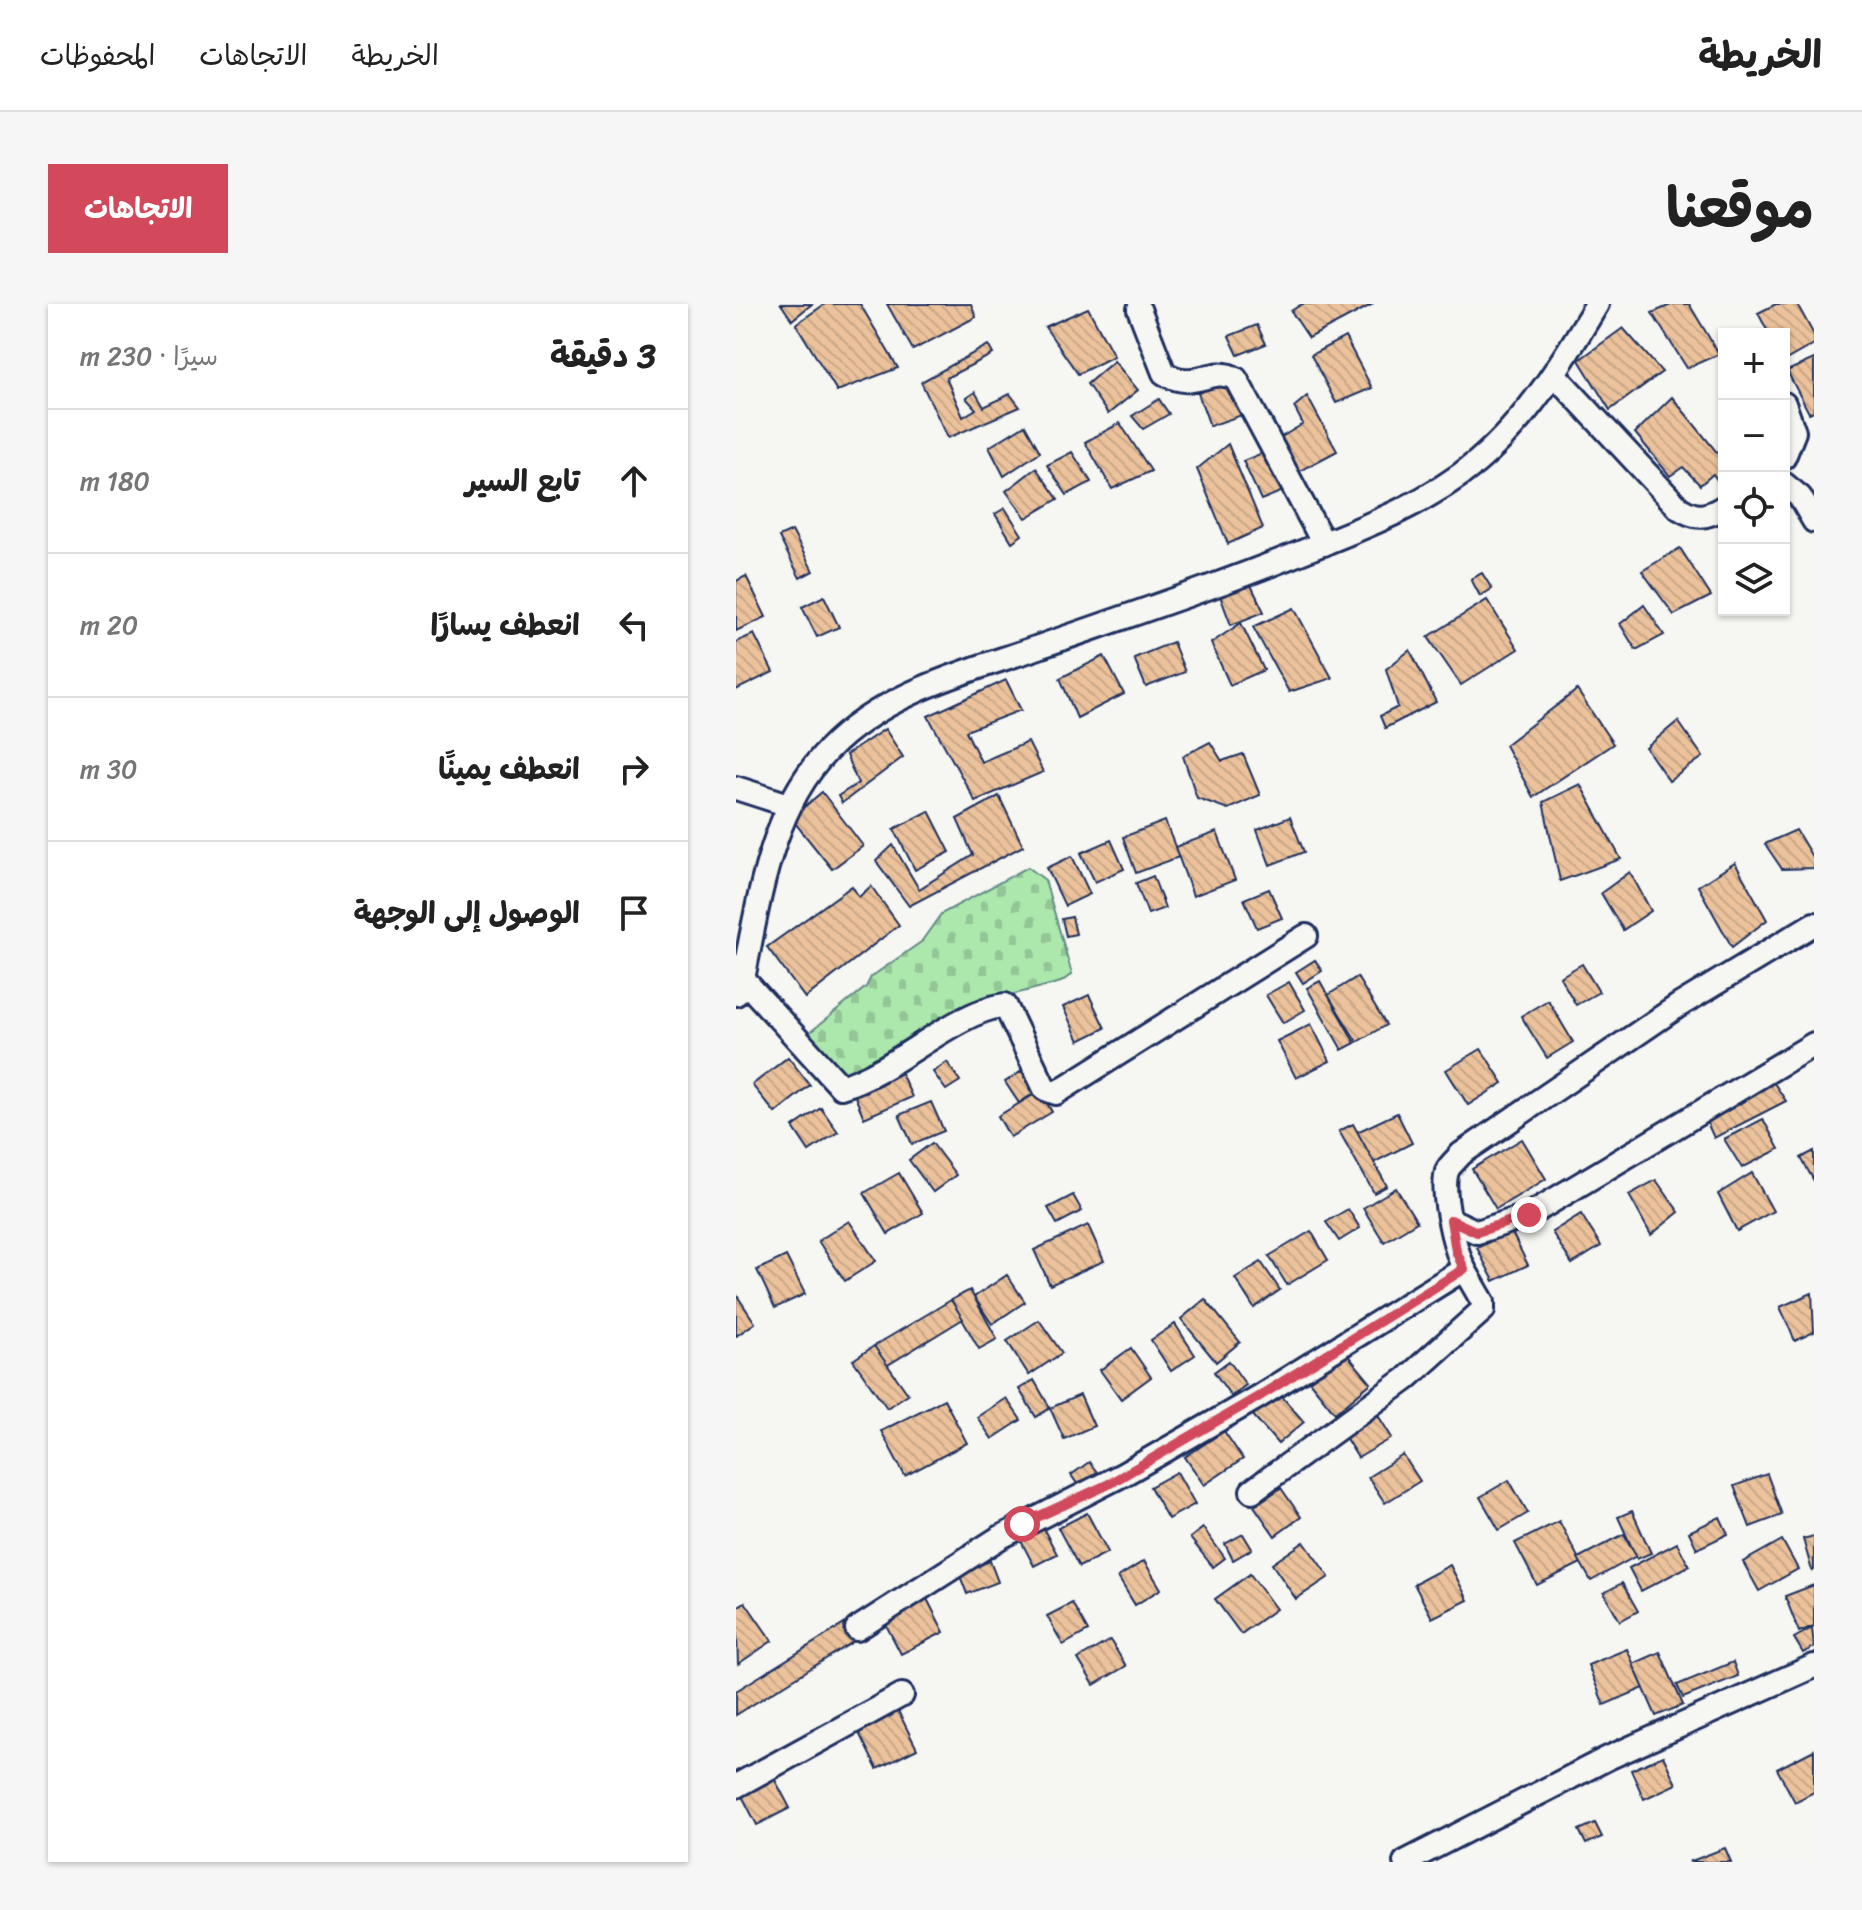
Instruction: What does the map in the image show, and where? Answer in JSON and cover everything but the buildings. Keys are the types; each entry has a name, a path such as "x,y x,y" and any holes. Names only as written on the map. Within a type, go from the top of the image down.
{"street":[{"path":"1306,936 1056,1093 1045,1089 1005,1005 980,1012 868,1079 841,1087 739,987 767,865 789,805 828,750 860,724 910,694 1324,544 1392,516 1477,462 1515,424 1554,374 1597,304"},
{"path":"1139,309 1164,373 1192,382 1220,374 1236,379 1324,544"},
{"path":"1554,374 1679,508 1693,517 1718,510"},
{"path":"1790,421 1794,432 1790,442"},
{"path":"1790,489 1800,497 1814,521"},
{"path":"736,788 789,805"},
{"path":"1252,1491 1406,1379 1483,1310 1483,1302 1456,1251 1451,1220 1447,1170 1461,1154 1678,1006 1814,924"},
{"path":"1451,1220 1477,1232 1529,1215 1814,1044"},
{"path":"857,1629 1022,1524 1115,1480 1258,1397 1464,1269"},
{"path":"1405,1862 1608,1758 1814,1666"},
{"path":"736,1786 902,1695"}],"green space":[{"path":"1028,867 1045,880 1072,974 1061,982 999,998 846,1080 808,1034 866,987 871,977 921,942 941,914"}],"route":[{"path":"1022,1524 1107,1485 1258,1397 1464,1269 1456,1251 1451,1220 1477,1232 1529,1215"}]}
